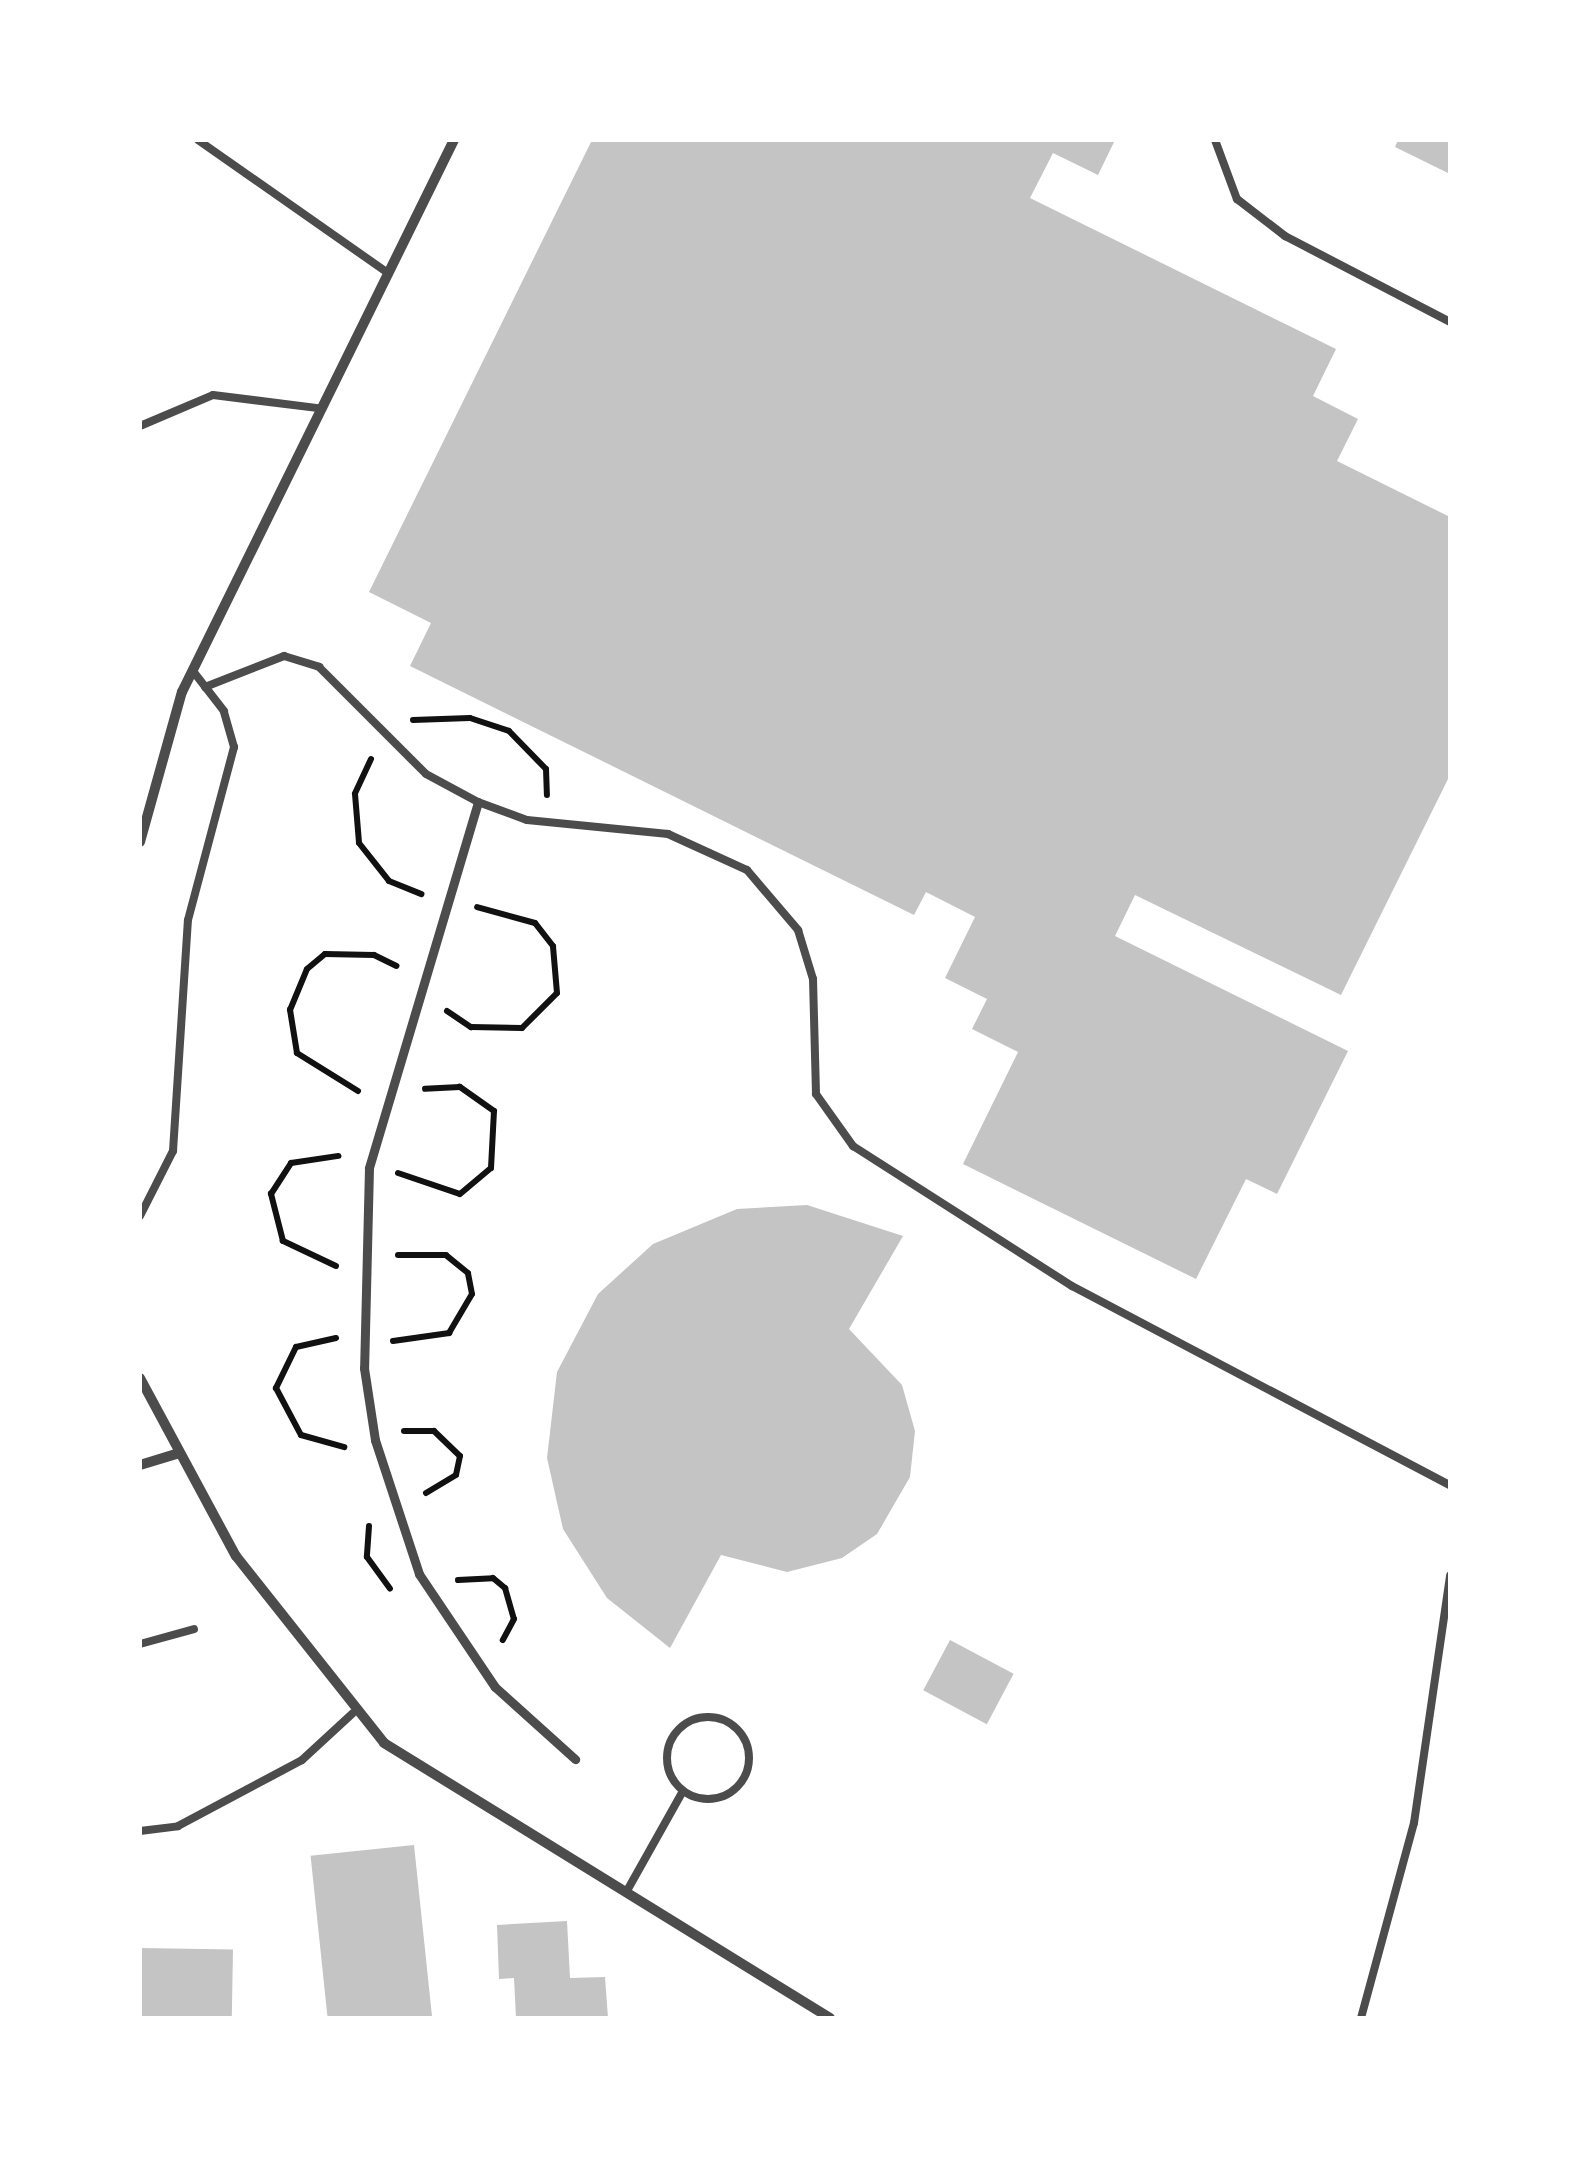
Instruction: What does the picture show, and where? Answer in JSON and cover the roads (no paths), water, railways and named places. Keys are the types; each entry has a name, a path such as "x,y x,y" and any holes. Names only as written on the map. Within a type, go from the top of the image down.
{"street":[{"path":"140,842 192,671 385,272 454,140"},
{"path":"478,802 417,988 370,1160 360,1264 361,1338 375,1440 393,1505 430,1592 472,1659 575,1760"},
{"path":"140,1378 176,1454 236,1556 353,1712 422,1771 628,1890 830,2018"},
{"path":"140,1465 176,1454"}],"lane":[{"path":"198,140 385,272"},
{"path":"1215,140 1237,199 1285,236 1450,322"},
{"path":"140,426 214,395 318,408"},
{"path":"205,686 284,656 320,667 388,741 478,802 550,824 684,839 747,870 780,900 813,979 816,1094 853,1146 1072,1286 1450,1485"},
{"path":"140,1216 172,1151 188,920 234,746 205,686 192,671"},
{"path":"1361,2018 1414,1823 1450,1576"},
{"path":"140,1644 194,1629"},
{"path":"140,1831 178,1826 302,1760 353,1712"},
{"path":"704,1717 740,1731 748,1758 736,1788 710,1799 683,1791 668,1767 680,1728 704,1717"},
{"path":"628,1890 683,1791"}]}
